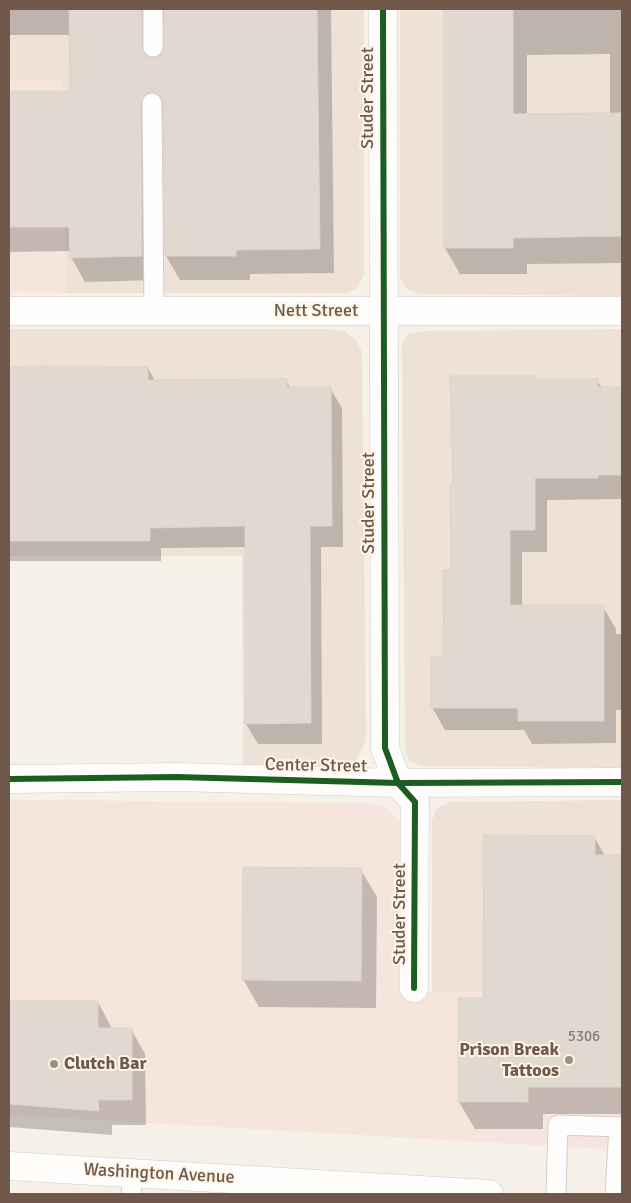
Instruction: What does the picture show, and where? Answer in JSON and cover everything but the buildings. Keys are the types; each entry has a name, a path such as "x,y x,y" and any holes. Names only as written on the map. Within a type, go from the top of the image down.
{"street":[{"name":"Studer Street","path":"383,9 385,748 398,783 415,802 414,988"},
{"name":"Nett Street","path":"9,311 622,311"},
{"name":"Center Street","path":"9,779 177,778 398,783 622,782"},
{"name":"Washington Avenue","path":"9,1166 132,1184 489,1194"}],"lane":[{"path":"153,9 153,47"},
{"path":"152,103 154,311"},
{"path":"556,1194 558,1125 620,1127 615,1194"}],"shaded area":[{"path":"9,9 364,9 364,275 358,287 348,293 66,293 61,80 9,80"},
{"path":"400,9 622,9 622,296 419,294 407,289 400,279"},
{"path":"9,80 61,80 66,293 9,292"},
{"path":"9,329 327,329 345,331 355,339 362,352 366,733 363,748 355,761 342,768 243,768 242,556 9,556"},
{"path":"622,329 622,768 423,766 410,762 405,750 402,343 408,334 423,331"},
{"path":"9,800 368,803 387,808 400,823 399,991 622,993 622,1150 9,1115"},
{"path":"622,800 622,993 432,992 432,820 437,808 450,802"}],"cycle path":[{"path":"383,9 385,748 398,783 415,802 414,988"},
{"path":"9,779 177,777 398,783 622,782"}],"place":[{"name":"Prison Break Tattoos","path":"569,1060"},
{"name":"Clutch Bar","path":"54,1064"}]}
